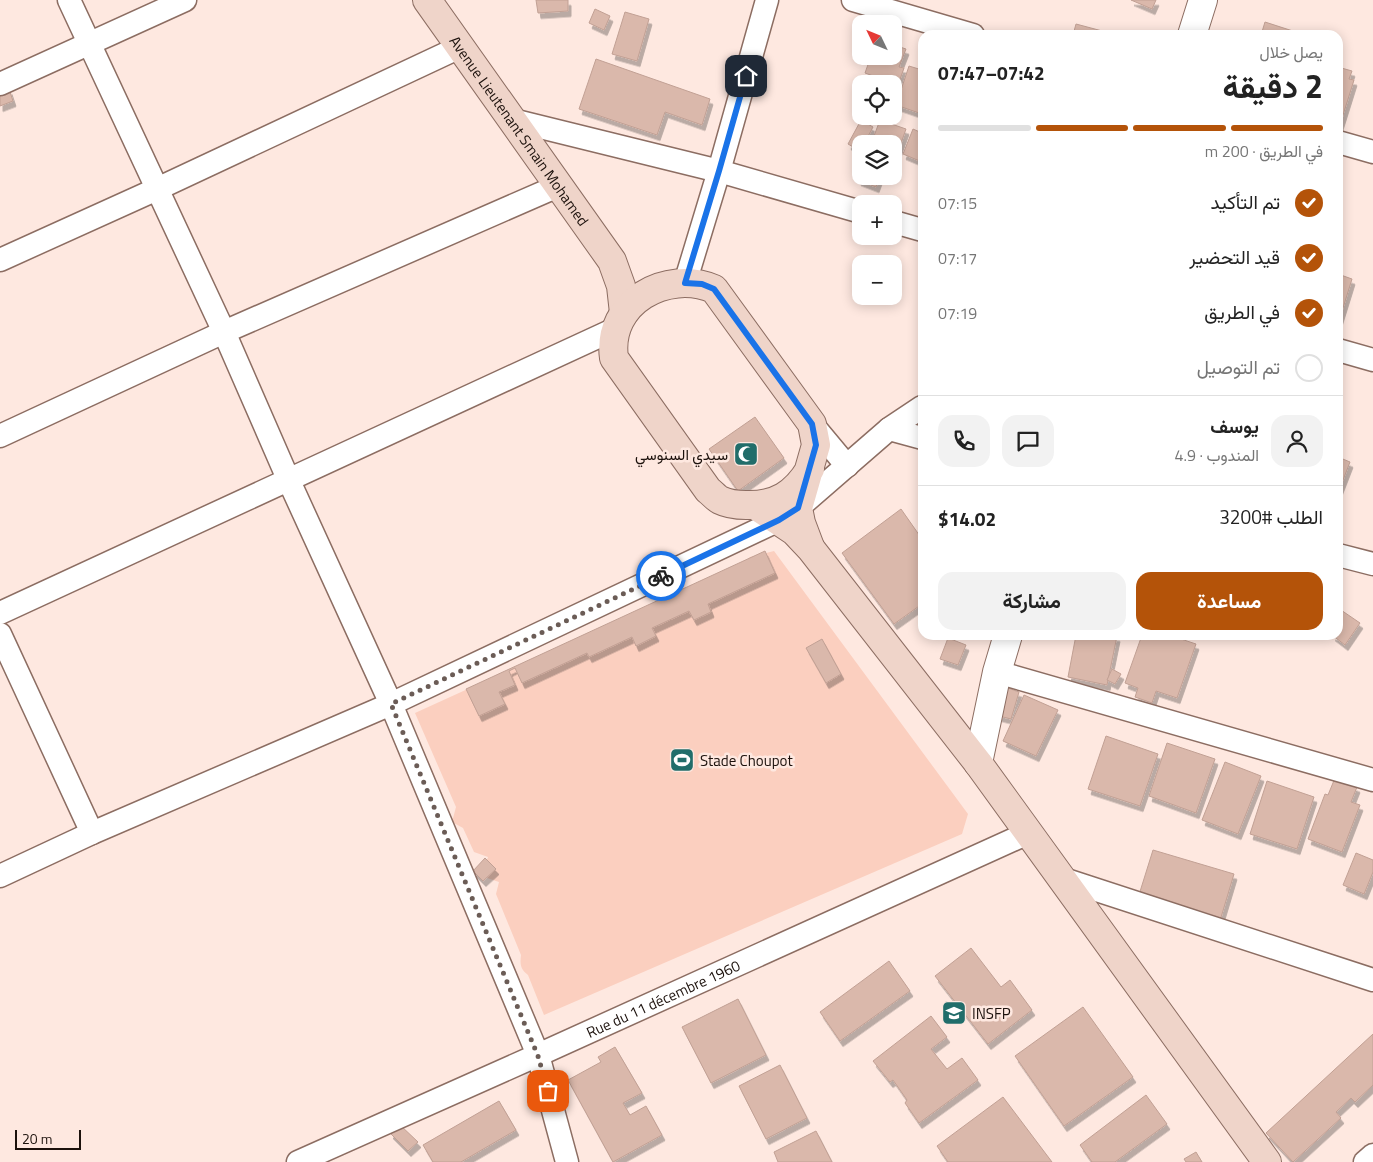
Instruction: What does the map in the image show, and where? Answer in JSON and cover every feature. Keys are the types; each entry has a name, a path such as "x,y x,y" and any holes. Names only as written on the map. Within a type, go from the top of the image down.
{"main road":[{"name":"Avenue Lieutenant Smain Mohamed","path":"427,0 612,261"},
{"path":"612,261 637,278 678,284 702,284 714,289 812,424 816,445 810,469 788,514"},
{"path":"612,261 621,286 620,321 612,344 614,358 708,490 720,500 736,505 767,504 785,496 802,482 810,469"},
{"path":"620,321 642,295 659,287 678,284"},
{"path":"755,505 788,514 801,523 810,549 978,763 1266,1162"}],"street":[{"path":"69,0 224,332 289,481 391,704 538,1056 567,1162"},
{"path":"0,84 185,0"},
{"path":"678,284 719,171 767,0"},
{"path":"852,0 956,30"},
{"path":"1193,30 1202,0"},
{"path":"0,260 157,189 460,47"},
{"path":"512,120 719,171 852,209"},
{"path":"1343,143 1373,152"},
{"path":"0,436 224,332 558,186"},
{"path":"902,224 918,229"},
{"path":"0,613 289,481 620,321"},
{"path":"1343,351 1373,360"},
{"path":"0,876 92,833 391,704 788,514 889,429 918,410"},
{"path":"812,424 847,466"},
{"path":"889,429 918,437"},
{"path":"1343,555 1373,564"},
{"path":"0,634 92,833"},
{"path":"978,763 997,672 1007,640"},
{"path":"997,672 1373,780"},
{"name":"Rue du 11 décembre 1960","path":"298,1162 538,1056 1028,833"},
{"path":"1060,878 1373,980"},
{"path":"1365,1162 1373,1155"}],"shaded area":[{"name":"Stade Choupot","path":"774,551 968,814 962,834 544,1015 528,975 522,968 521,955 496,894 499,882 481,876 488,857 474,852 463,828 452,822 456,807 415,713 740,565 750,557"}],"building":[{"path":"536,0 568,0 568,11 538,13"},
{"path":"1131,0 1156,0 1152,9"},
{"path":"595,9 610,16 604,30 589,23"},
{"path":"625,12 649,19 637,61 612,54"},
{"path":"1265,22 1290,30 1263,30"},
{"path":"1076,24 1098,30 1074,30"},
{"path":"902,48 906,49 902,59"},
{"path":"596,59 710,99 702,125 665,112 657,135 579,109"},
{"path":"868,65 900,65 899,67 904,68 902,75 870,75 865,73"},
{"path":"909,66 918,69 918,113 902,107 902,87"},
{"path":"1343,68 1352,71 1349,79 1354,80 1343,115"},
{"path":"9,89 13,101 0,106 0,93"},
{"path":"858,125 870,125 873,127 869,135 853,135"},
{"path":"878,125 894,125 906,129 902,140 902,135 874,135"},
{"path":"913,129 918,131 918,160 903,154"},
{"path":"852,137 852,146 848,144"},
{"path":"1343,276 1352,279 1343,308"},
{"name":"سيدي السنوسي","path":"755,417 784,458 738,491 709,449"},
{"path":"1343,459 1350,462 1343,480"},
{"path":"901,509 918,533 918,607 894,624 842,553"},
{"path":"765,551 775,573 708,604 711,612 694,620 689,611 652,628 656,636 636,646 632,637 589,657 587,653 522,683 515,668 509,671 515,685 499,692 505,704 479,716 466,689"},
{"path":"1343,611 1360,623 1345,645 1338,640 1343,640"},
{"path":"822,639 841,674 826,683 806,648"},
{"path":"947,640 953,640 966,645 958,665 940,659"},
{"path":"1075,640 1116,640 1107,685 1068,677"},
{"path":"1140,640 1184,640 1196,644 1177,698 1156,691 1152,703 1135,697 1138,688 1125,683"},
{"path":"1112,669 1121,674 1115,684 1107,680"},
{"path":"1008,688 1019,692 1011,719 999,716"},
{"path":"1024,695 1058,710 1036,756 1003,741"},
{"path":"1106,736 1158,754 1140,806 1088,789"},
{"path":"1167,743 1215,759 1196,813 1149,796"},
{"path":"1225,762 1261,776 1238,834 1202,820"},
{"path":"1335,778 1357,787 1351,802 1360,805 1342,852 1308,839 1325,794 1328,795"},
{"path":"1267,781 1314,797 1297,849 1250,834"},
{"path":"1153,850 1234,874 1219,924 1138,898"},
{"path":"1356,853 1373,860 1373,872 1364,894 1343,885"},
{"path":"485,858 496,869 483,881 473,871"},
{"path":"971,948 1001,987 1010,980 1032,1010 988,1044 935,976"},
{"path":"889,961 910,991 840,1041 820,1012"},
{"path":"738,999 766,1055 711,1083 682,1027"},
{"path":"1083,1007 1133,1077 1064,1126 1015,1056"},
{"path":"931,1016 947,1037 931,1049 947,1069 962,1058 978,1080 919,1123 905,1103 907,1100 893,1080 890,1082 873,1061"},
{"path":"1373,1034 1373,1085 1355,1102 1351,1098 1336,1112 1341,1118 1293,1162 1266,1133"},
{"path":"615,1047 642,1093 623,1103 630,1115 646,1106 662,1135 613,1162 568,1080 601,1062 598,1057"},
{"path":"780,1065 807,1118 766,1139 739,1086"},
{"path":"1146,1095 1167,1124 1115,1162 1092,1162 1080,1145"},
{"path":"1003,1097 1052,1162 948,1162 937,1146"},
{"path":"499,1101 516,1130 461,1162 433,1162 423,1145"},
{"path":"399,1124 418,1142 408,1151 390,1133"},
{"path":"816,1131 832,1162 778,1162 774,1152"},
{"path":"1196,1152 1202,1162 1186,1162 1184,1159"}],"way so far":[{"path":"548,1091 538,1056 391,704 661,576"}],"place":[{"name":"سيدي السنوسي","path":"746,454"},
{"name":"Stade Choupot","path":"682,760"},
{"name":"INSFP","path":"954,1013"}],"route":[{"path":"661,576 779,520 798,508 814,458 816,445 812,424 714,289 702,284 685,283 746,76"}]}
